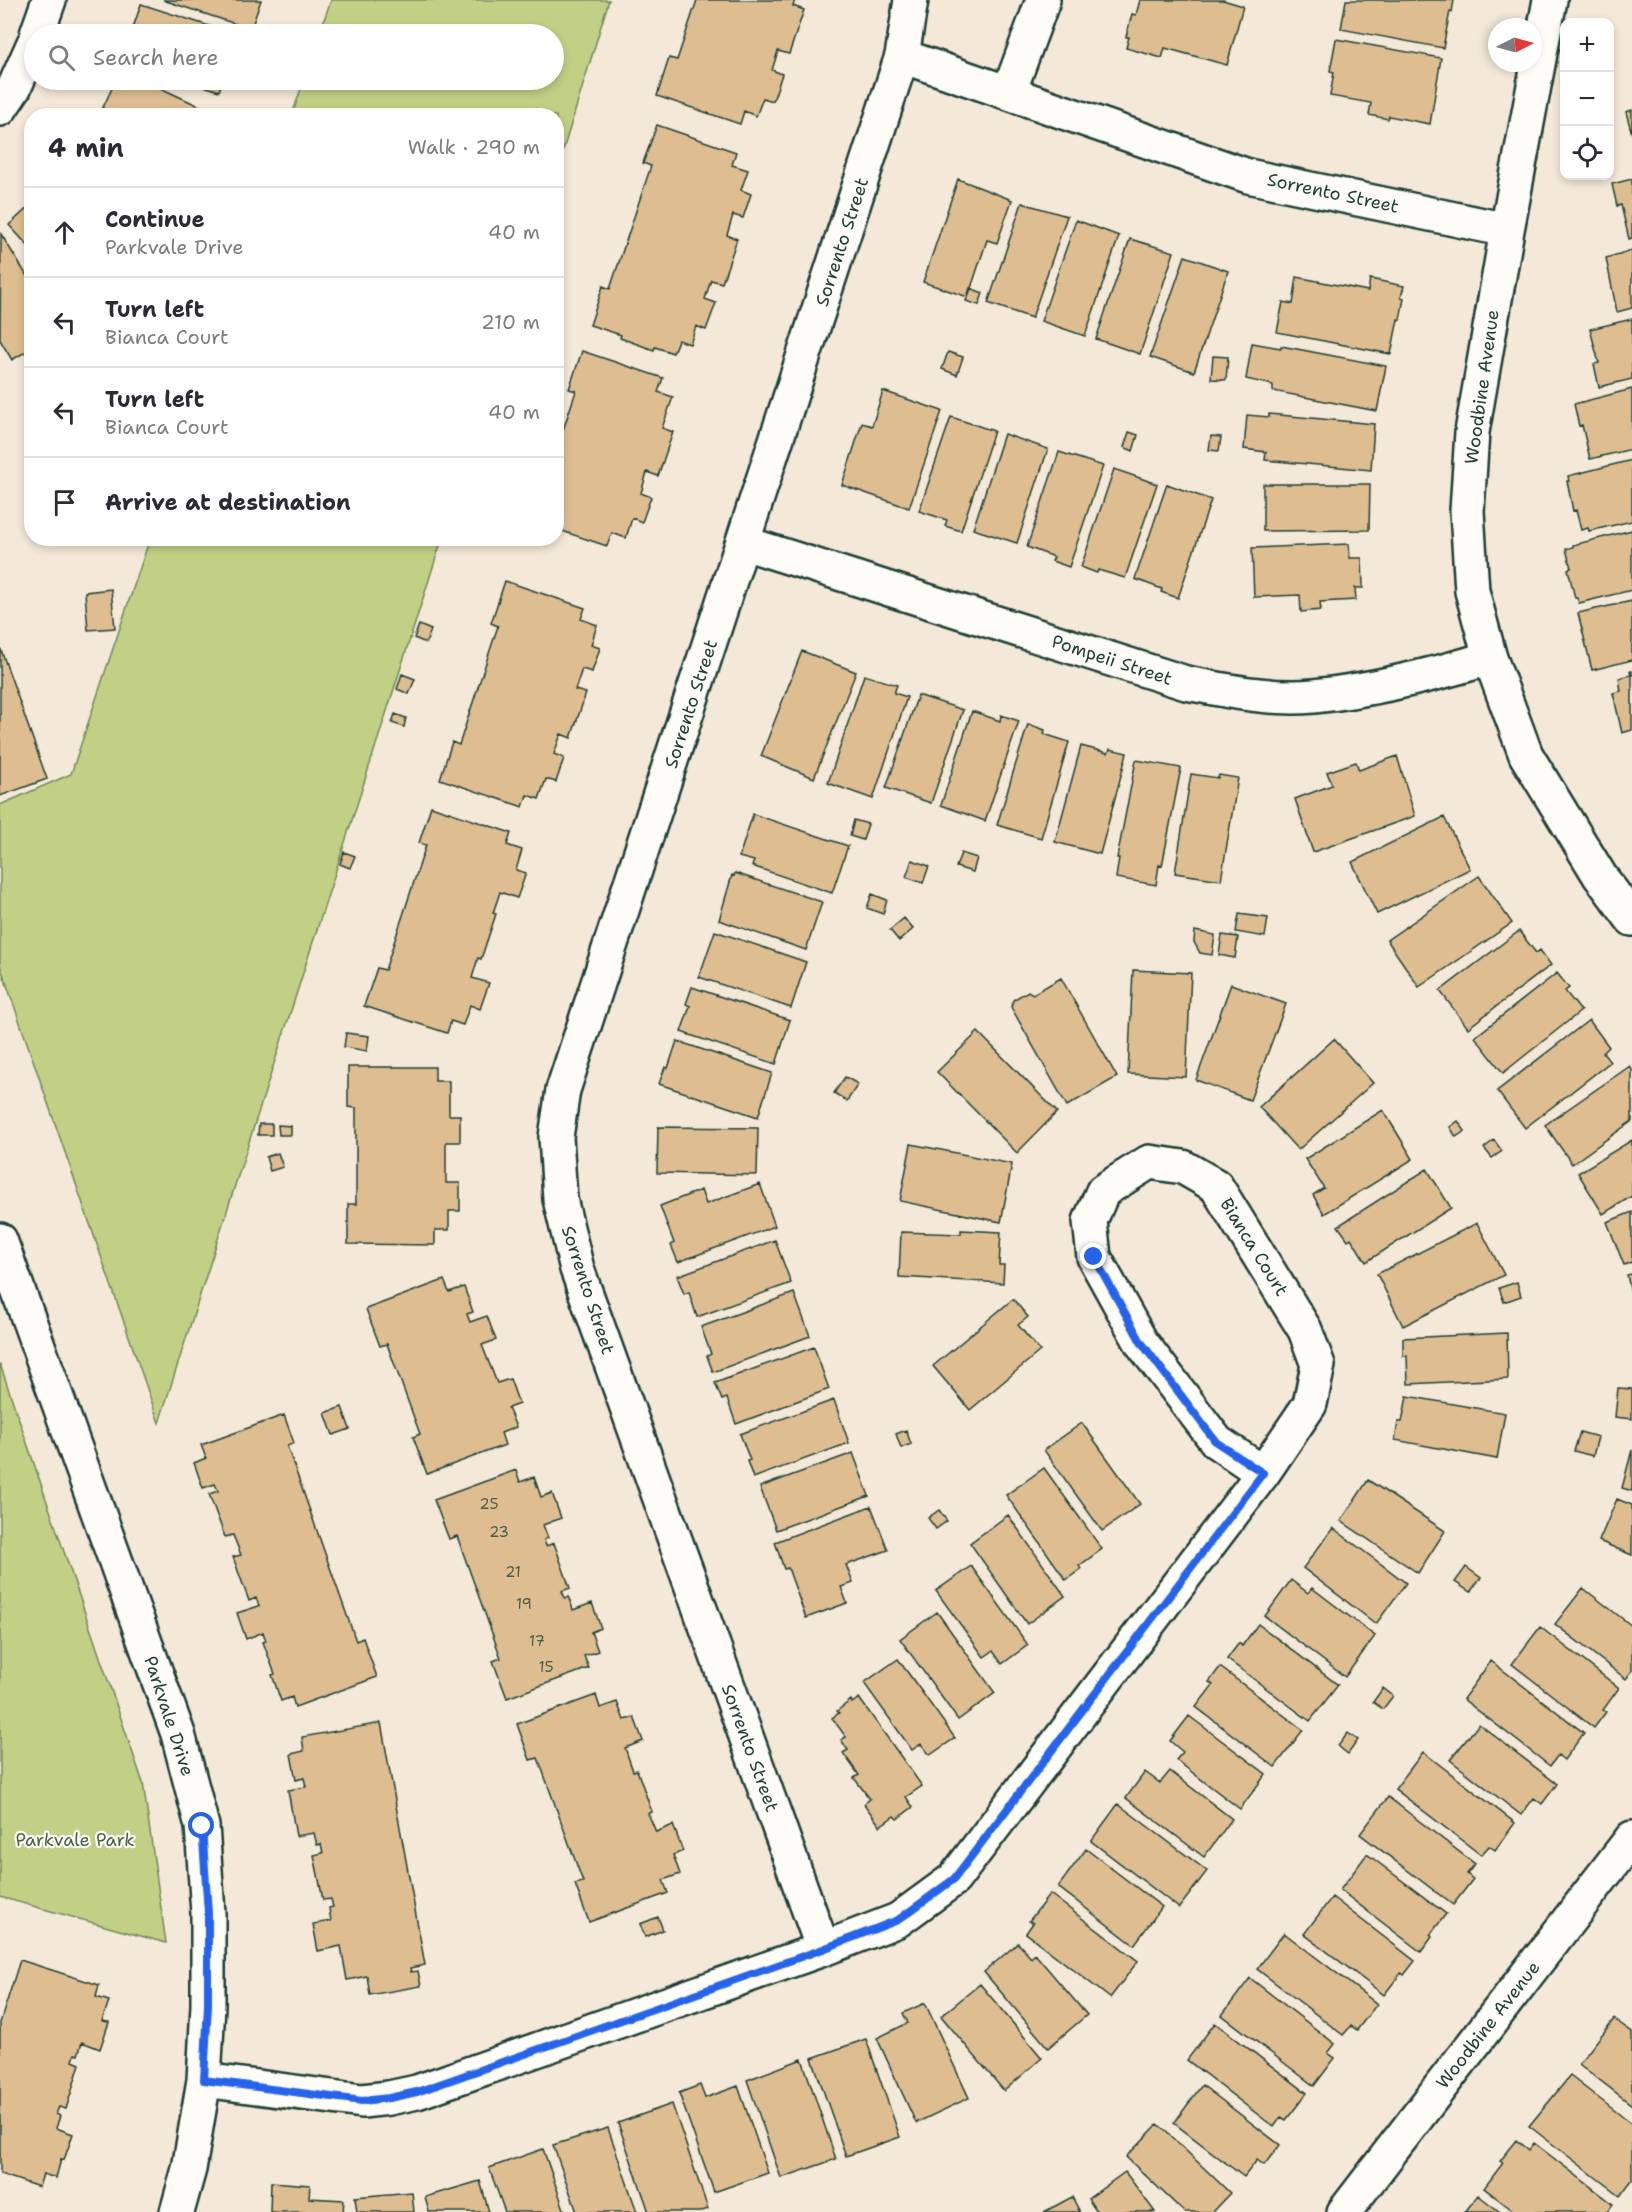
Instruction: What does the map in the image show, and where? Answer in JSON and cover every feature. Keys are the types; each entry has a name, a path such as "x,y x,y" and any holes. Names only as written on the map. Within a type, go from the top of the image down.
{"street":[{"path":"41,24 49,0"},
{"path":"902,56 911,0"},
{"path":"1009,92 1043,0"},
{"name":"Woodbine Avenue","path":"1550,0 1472,432 1467,511 1472,591 1490,658 1526,755 1600,876 1632,919"},
{"name":"Sorrento Street","path":"823,1949 577,1269 560,1199 556,1137 563,1090 902,56 1248,176 1507,230"},
{"path":"0,109 14,88 24,66"},
{"name":"Pompeii Street","path":"744,543 1186,683 1252,695 1313,696 1418,679 1490,658"},
{"name":"Bianca Court","path":"204,2080 362,2101 417,2092 823,1949 898,1920 954,1879 1263,1473 1310,1404 1318,1365 1309,1339 1216,1186 1184,1167 1149,1162 1103,1191 1090,1221 1094,1257 1141,1342 1216,1442 1263,1473"},
{"name":"Parkvale Drive","path":"0,1240 178,1734 202,1826 208,1913 208,2005 204,2080 189,2169 177,2212"},
{"name":"Woodbine Avenue","path":"1344,2212 1632,1838"}],"green space":[{"path":"331,0 609,0 564,147 564,108 294,108 301,90 564,90 564,24 323,24"},
{"path":"147,546 440,546 159,1423 0,965 0,805 71,774"},
{"name":"Parkvale Park","path":"0,1364 143,1783 166,1943 0,1897"}],"building":[{"path":"163,0 261,0 253,24 236,24"},
{"path":"697,0 795,0 793,6 804,10 789,54 778,51 772,70 782,74 773,101 763,98 756,116 744,111 740,124 657,96 669,58 677,60"},
{"path":"1140,0 1223,0 1243,6 1227,65 1165,48 1162,58 1126,48 1129,37 1126,37 1132,14 1136,15"},
{"path":"1346,0 1454,0 1443,48 1341,29"},
{"path":"141,4 203,24 134,24"},
{"path":"1336,39 1441,58 1430,124 1389,116 1388,119 1369,115 1371,103 1330,96 1334,72 1330,71"},
{"path":"111,90 165,90 204,108 103,108"},
{"path":"1632,110 1632,134 1626,112"},
{"path":"657,125 736,152 732,165 748,170 741,190 751,194 743,218 733,215 727,235 737,239 722,283 711,280 705,299 716,303 706,330 696,326 690,344 678,340 673,353 655,347 654,350 620,338 621,335 590,325 603,286 610,289 651,166 643,163"},
{"path":"958,179 1012,200 997,243 987,240 968,297 923,282"},
{"path":"1632,179 1632,238 1629,239 1621,205 1617,206 1612,184"},
{"path":"1022,203 1067,216 1032,318 988,303"},
{"path":"24,211 24,241 9,225"},
{"path":"1076,220 1119,236 1085,336 1041,321"},
{"path":"1,234 24,271 24,353 12,360 0,340"},
{"path":"1130,239 1174,252 1140,354 1096,339"},
{"path":"1632,250 1632,308 1617,312 1606,258"},
{"path":"1185,256 1228,271 1194,372 1150,357"},
{"path":"1297,277 1368,291 1370,279 1404,286 1400,320 1398,319 1391,354 1277,332 1283,302 1293,304"},
{"path":"970,288 983,293 979,305 966,301"},
{"path":"1632,319 1632,379 1599,387 1594,364 1599,363 1590,329"},
{"path":"1252,343 1281,348 1281,346 1386,366 1377,411 1273,391 1273,385 1246,379"},
{"path":"582,351 663,378 658,392 673,397 662,428 673,432 658,476 647,472 641,493 651,497 642,522 632,518 626,538 612,533 607,546 564,532 564,427 576,391 569,389"},
{"path":"948,352 963,357 957,375 942,369"},
{"path":"1213,356 1228,357 1226,380 1211,379"},
{"path":"1632,389 1632,449 1590,459 1582,425 1579,426 1574,404"},
{"path":"883,391 942,411 909,508 842,485 862,423 872,426"},
{"path":"1269,414 1374,424 1371,470 1265,460 1266,452 1244,449 1247,415 1269,417"},
{"path":"951,417 994,431 961,531 945,526 947,520 919,511"},
{"path":"1129,432 1138,435 1133,451 1124,447"},
{"path":"1004,434 1048,449 1017,543 973,529"},
{"path":"1211,436 1221,437 1219,451 1209,450"},
{"path":"1059,452 1103,466 1069,567 1052,561 1054,557 1027,547"},
{"path":"1632,460 1632,521 1589,531 1588,528 1581,530 1576,510 1573,511 1568,476"},
{"path":"1114,469 1157,484 1125,578 1098,570 1097,573 1081,567"},
{"path":"1167,484 1211,500 1178,598 1135,579"},
{"path":"1263,484 1370,484 1369,530 1263,531"},
{"path":"1632,530 1632,590 1579,603 1575,598 1568,569 1571,568 1566,549 1573,545"},
{"path":"1349,544 1350,558 1362,558 1363,588 1355,588 1356,600 1320,602 1321,610 1301,612 1300,595 1254,597 1252,548"},
{"path":"505,581 585,608 581,619 597,625 591,645 600,648 592,672 582,669 575,690 586,693 571,738 561,734 554,754 564,758 556,782 546,779 539,799 527,795 523,807 440,779 452,742 459,745 498,626 491,623"},
{"path":"111,589 115,628 88,630 85,592"},
{"path":"1632,601 1632,660 1592,670 1578,613"},
{"path":"419,625 431,630 426,643 414,638"},
{"path":"0,647 47,779 0,796"},
{"path":"802,651 856,672 814,778 761,756"},
{"path":"1630,671 1632,671 1632,730 1622,733 1613,693 1621,691 1619,678 1631,675"},
{"path":"402,674 415,679 409,694 397,689"},
{"path":"864,675 897,685 894,693 907,697 873,799 828,783"},
{"path":"918,695 963,710 931,803 886,788"},
{"path":"972,711 1000,721 1001,715 1019,721 985,821 941,805"},
{"path":"395,714 406,718 404,727 392,723"},
{"path":"1028,724 1045,730 1044,734 1069,742 1041,838 997,825"},
{"path":"1081,746 1108,753 1110,749 1127,753 1100,854 1055,842"},
{"path":"1397,756 1415,816 1313,852 1295,799 1332,785 1327,772 1356,762 1359,770"},
{"path":"1136,760 1181,768 1162,866 1159,865 1156,885 1116,878 1119,858 1117,858"},
{"path":"1191,774 1238,778 1221,880 1175,873"},
{"path":"431,806 511,833 507,845 522,850 516,870 526,873 517,898 500,892 493,913 496,914 472,978 489,983 480,1009 470,1005 463,1025 451,1021 447,1033 364,1006 377,968 385,970 426,845 419,843"},
{"path":"753,814 848,846 832,893 752,866 754,861 739,857"},
{"path":"1444,817 1470,869 1377,914 1352,862"},
{"path":"854,820 868,824 863,840 850,836"},
{"path":"344,852 355,856 350,868 340,864"},
{"path":"961,853 977,858 973,872 956,867"},
{"path":"912,860 929,866 923,883 906,877"},
{"path":"735,873 822,902 806,950 719,920 732,875 734,876"},
{"path":"1479,876 1512,923 1419,987 1387,940"},
{"path":"872,894 887,900 883,914 867,908"},
{"path":"1239,914 1268,918 1265,937 1236,932"},
{"path":"904,918 913,929 899,941 890,930"},
{"path":"715,931 806,962 791,1008 699,977"},
{"path":"1195,931 1215,935 1212,955 1200,953 1194,942"},
{"path":"1519,931 1536,953 1540,950 1551,965 1468,1028 1440,991"},
{"path":"1222,935 1238,937 1235,958 1219,955"},
{"path":"1133,970 1191,973 1186,1077 1128,1074"},
{"path":"1557,973 1569,988 1565,991 1581,1011 1503,1073 1475,1037"},
{"path":"1061,978 1117,1077 1067,1106 1011,1007 1013,1000 1028,991 1033,994"},
{"path":"1231,984 1286,1004 1250,1100 1196,1080"},
{"path":"692,987 790,1020 776,1064 681,1032 690,1006 686,1004"},
{"path":"1589,1020 1609,1047 1603,1053 1610,1062 1525,1128 1497,1091"},
{"path":"978,1032 1057,1112 1017,1153 937,1072"},
{"path":"346,1033 369,1036 367,1051 344,1047"},
{"path":"1334,1039 1373,1083 1298,1150 1259,1107"},
{"path":"677,1041 772,1073 758,1117 659,1084 665,1067 668,1068"},
{"path":"1630,1066 1632,1070 1632,1121 1572,1164 1545,1125"},
{"path":"348,1067 435,1067 435,1081 449,1081 449,1115 460,1115 460,1142 446,1142 446,1183 460,1183 460,1211 449,1211 449,1230 435,1230 435,1245 348,1244 348,1204 356,1204 356,1108 348,1107"},
{"path":"845,1077 858,1084 847,1101 834,1093"},
{"path":"1383,1110 1413,1159 1324,1214 1313,1195 1324,1188 1305,1159"},
{"path":"1458,1121 1465,1131 1456,1137 1450,1127"},
{"path":"259,1124 272,1124 272,1135 258,1135"},
{"path":"278,1125 291,1126 291,1135 279,1135"},
{"path":"658,1127 758,1128 757,1175 657,1173"},
{"path":"1494,1140 1502,1151 1492,1158 1484,1148"},
{"path":"1632,1140 1632,1196 1603,1214 1578,1173"},
{"path":"911,1144 1012,1164 1001,1222 900,1201"},
{"path":"278,1153 283,1167 270,1171 266,1157"},
{"path":"1427,1169 1451,1208 1366,1262 1351,1238 1348,1240 1338,1226"},
{"path":"760,1184 775,1226 678,1262 671,1245 674,1243 660,1206 701,1190 706,1204"},
{"path":"1632,1212 1632,1262 1624,1265 1607,1222"},
{"path":"1477,1223 1504,1275 1403,1326 1377,1274"},
{"path":"961,1230 1001,1232 999,1265 1004,1265 1003,1283 899,1277 901,1232 961,1234"},
{"path":"775,1240 791,1283 697,1317 689,1292 684,1294 677,1276"},
{"path":"1632,1274 1632,1298 1627,1275"},
{"path":"444,1280 449,1292 464,1287 473,1312 467,1314 470,1322 487,1316 496,1340 482,1345 497,1383 510,1379 519,1404 508,1408 516,1427 501,1433 505,1445 427,1474 413,1437 420,1434 387,1344 380,1346 366,1309"},
{"path":"1517,1282 1521,1296 1504,1302 1499,1288"},
{"path":"794,1293 810,1336 713,1372 707,1356 711,1354 701,1327"},
{"path":"1013,1299 1028,1317 1018,1325 1040,1351 970,1410 933,1366"},
{"path":"1507,1333 1508,1379 1408,1384 1407,1356 1403,1356 1403,1338"},
{"path":"814,1347 829,1389 736,1424 727,1398 722,1400 715,1383"},
{"path":"1618,1388 1632,1389 1632,1419 1615,1417"},
{"path":"1407,1396 1505,1413 1497,1459 1395,1440 1398,1422 1402,1422"},
{"path":"834,1400 849,1443 753,1478 747,1461 750,1460 740,1434"},
{"path":"342,1407 350,1429 333,1435 325,1413"},
{"path":"284,1415 294,1443 287,1446 356,1641 363,1638 377,1677 295,1707 292,1697 281,1701 272,1675 275,1674 263,1642 266,1641 263,1632 246,1639 237,1613 259,1606 256,1598 249,1601 233,1557 241,1555 233,1535 225,1537 209,1494 218,1491 215,1484 203,1488 194,1463 206,1458 201,1445"},
{"path":"1082,1423 1140,1504 1102,1531 1044,1450"},
{"path":"906,1430 911,1444 901,1448 896,1434"},
{"path":"1580,1432 1598,1437 1593,1456 1574,1451"},
{"path":"1632,1450 1632,1491 1622,1488"},
{"path":"853,1453 869,1496 776,1530 760,1487"},
{"path":"1044,1468 1102,1549 1079,1566 1081,1569 1066,1580 1006,1495"},
{"path":"516,1470 520,1482 534,1477 541,1497 552,1493 561,1518 543,1525 548,1538 544,1540 546,1546 554,1543 570,1588 562,1591 565,1598 569,1597 573,1610 592,1603 601,1628 591,1632 598,1651 584,1656 589,1668 507,1698 493,1661 501,1658 457,1536 449,1539 434,1500"},
{"path":"1368,1480 1445,1531 1418,1573 1341,1521"},
{"path":"1617,1499 1632,1505 1632,1555 1599,1541"},
{"path":"871,1506 888,1550 846,1565 853,1583 841,1587 847,1603 806,1618 788,1568 784,1569 775,1542"},
{"path":"939,1510 947,1521 936,1529 928,1518"},
{"path":"1008,1515 1065,1596 1027,1624 970,1543"},
{"path":"1333,1528 1406,1583 1376,1624 1303,1568"},
{"path":"971,1566 1028,1645 1002,1664 993,1651 984,1657 936,1591"},
{"path":"1466,1567 1481,1578 1470,1592 1455,1582"},
{"path":"1291,1580 1308,1593 1312,1588 1375,1636 1345,1677 1265,1616"},
{"path":"1583,1588 1632,1626 1632,1671 1626,1679 1555,1624"},
{"path":"937,1612 995,1693 958,1720 900,1639"},
{"path":"1258,1624 1338,1685 1310,1721 1227,1659 1239,1643 1242,1646"},
{"path":"1540,1627 1619,1688 1603,1710 1606,1712 1594,1728 1512,1664"},
{"path":"898,1659 955,1738 930,1755 921,1744 912,1750 864,1683"},
{"path":"1491,1661 1584,1733 1564,1760 1558,1755 1550,1766 1463,1699"},
{"path":"1220,1667 1303,1730 1275,1767 1196,1707 1213,1685 1209,1682"},
{"path":"1383,1688 1393,1696 1383,1709 1373,1702"},
{"path":"596,1695 600,1708 617,1702 624,1720 634,1717 643,1741 625,1748 633,1771 637,1770 652,1812 648,1813 656,1832 673,1825 683,1851 673,1855 680,1874 663,1880 668,1893 589,1922 575,1884 583,1882 538,1758 530,1760 517,1724"},
{"path":"859,1698 922,1786 906,1797 913,1807 897,1819 894,1816 880,1826 864,1804 870,1799 854,1778 859,1775 843,1753 848,1750 841,1740 846,1737 832,1718 851,1700 852,1703"},
{"path":"1189,1716 1266,1774 1240,1809 1176,1760 1183,1752 1170,1741"},
{"path":"381,1723 425,1965 410,1968 411,1972 418,1971 421,1986 370,1995 367,1976 347,1980 341,1946 318,1951 313,1924 331,1921 329,1908 333,1907 331,1899 323,1900 314,1855 323,1853 321,1844 317,1845 314,1833 296,1836 288,1790 306,1787 304,1778 296,1780 291,1754 304,1751 302,1737"},
{"path":"1479,1724 1557,1784 1542,1804 1534,1798 1521,1815 1450,1760"},
{"path":"1348,1733 1358,1740 1348,1754 1338,1746"},
{"path":"1423,1752 1515,1823 1495,1850 1489,1846 1481,1855 1395,1789"},
{"path":"1170,1771 1232,1819 1204,1857 1126,1798 1145,1772 1160,1783"},
{"path":"1388,1797 1475,1864 1467,1874 1473,1879 1453,1905 1360,1834"},
{"path":"1118,1804 1207,1871 1179,1908 1091,1841"},
{"path":"1086,1849 1162,1907 1134,1945 1058,1887"},
{"path":"1367,1854 1446,1914 1430,1935 1432,1937 1421,1952 1340,1890"},
{"path":"1050,1894 1138,1961 1110,1998 1026,1933 1033,1923 1029,1921"},
{"path":"1332,1897 1415,1961 1404,1975 1401,1973 1384,1995 1304,1934"},
{"path":"658,1917 663,1930 645,1937 640,1924"},
{"path":"1284,1933 1377,2004 1357,2030 1351,2026 1343,2035 1257,1969"},
{"path":"1018,1943 1031,1958 1035,1954 1087,2015 1048,2048 984,1972"},
{"path":"20,1960 99,1985 96,1997 109,2001 102,2021 109,2022 100,2049 82,2042 78,2055 75,2054 73,2061 80,2064 66,2109 59,2107 56,2114 60,2116 56,2128 73,2134 64,2160 61,2159 56,2178 43,2174 39,2187 0,2174 0,2023"},
{"path":"1250,1978 1335,2044 1328,2053 1335,2058 1314,2086 1222,2015"},
{"path":"980,1984 1042,2058 1004,2091 941,2016"},
{"path":"925,2003 969,2098 916,2123 877,2038 908,2023 903,2013"},
{"path":"1614,2019 1632,2032 1632,2105 1579,2064"},
{"path":"1215,2023 1307,2093 1286,2120 1281,2117 1274,2127 1187,2060"},
{"path":"866,2039 900,2137 846,2156 812,2058"},
{"path":"802,2059 836,2159 781,2178 747,2080"},
{"path":"1570,2076 1632,2124 1632,2180 1620,2196 1529,2126"},
{"path":"700,2085 705,2098 738,2086 768,2173 714,2192 679,2093"},
{"path":"1202,2085 1280,2145 1264,2165 1257,2160 1244,2177 1174,2123"},
{"path":"672,2104 708,2209 699,2212 649,2212 618,2123"},
{"path":"1158,2124 1230,2193 1212,2212 1184,2212 1126,2157"},
{"path":"608,2128 637,2212 577,2212 553,2145"},
{"path":"1517,2140 1529,2150 1534,2143 1613,2204 1607,2212 1515,2212 1484,2188 1503,2163 1500,2161"},
{"path":"543,2149 565,2212 505,2212 489,2168"},
{"path":"1125,2172 1155,2212 1097,2212 1088,2199"},
{"path":"480,2181 489,2212 429,2212 425,2197"},
{"path":"271,2182 310,2185 309,2198 344,2200 343,2212 270,2212"},
{"path":"412,2192 414,2212 357,2212 355,2197"},
{"path":"1478,2195 1500,2212 1465,2212"},
{"path":"1072,2197 1080,2212 1044,2212"}],"route":[{"path":"202,1826 208,1913 208,2005 204,2080 271,2090 362,2101 417,2092 823,1949 898,1920 954,1879 1263,1473 1216,1442 1141,1342 1094,1257"}]}
